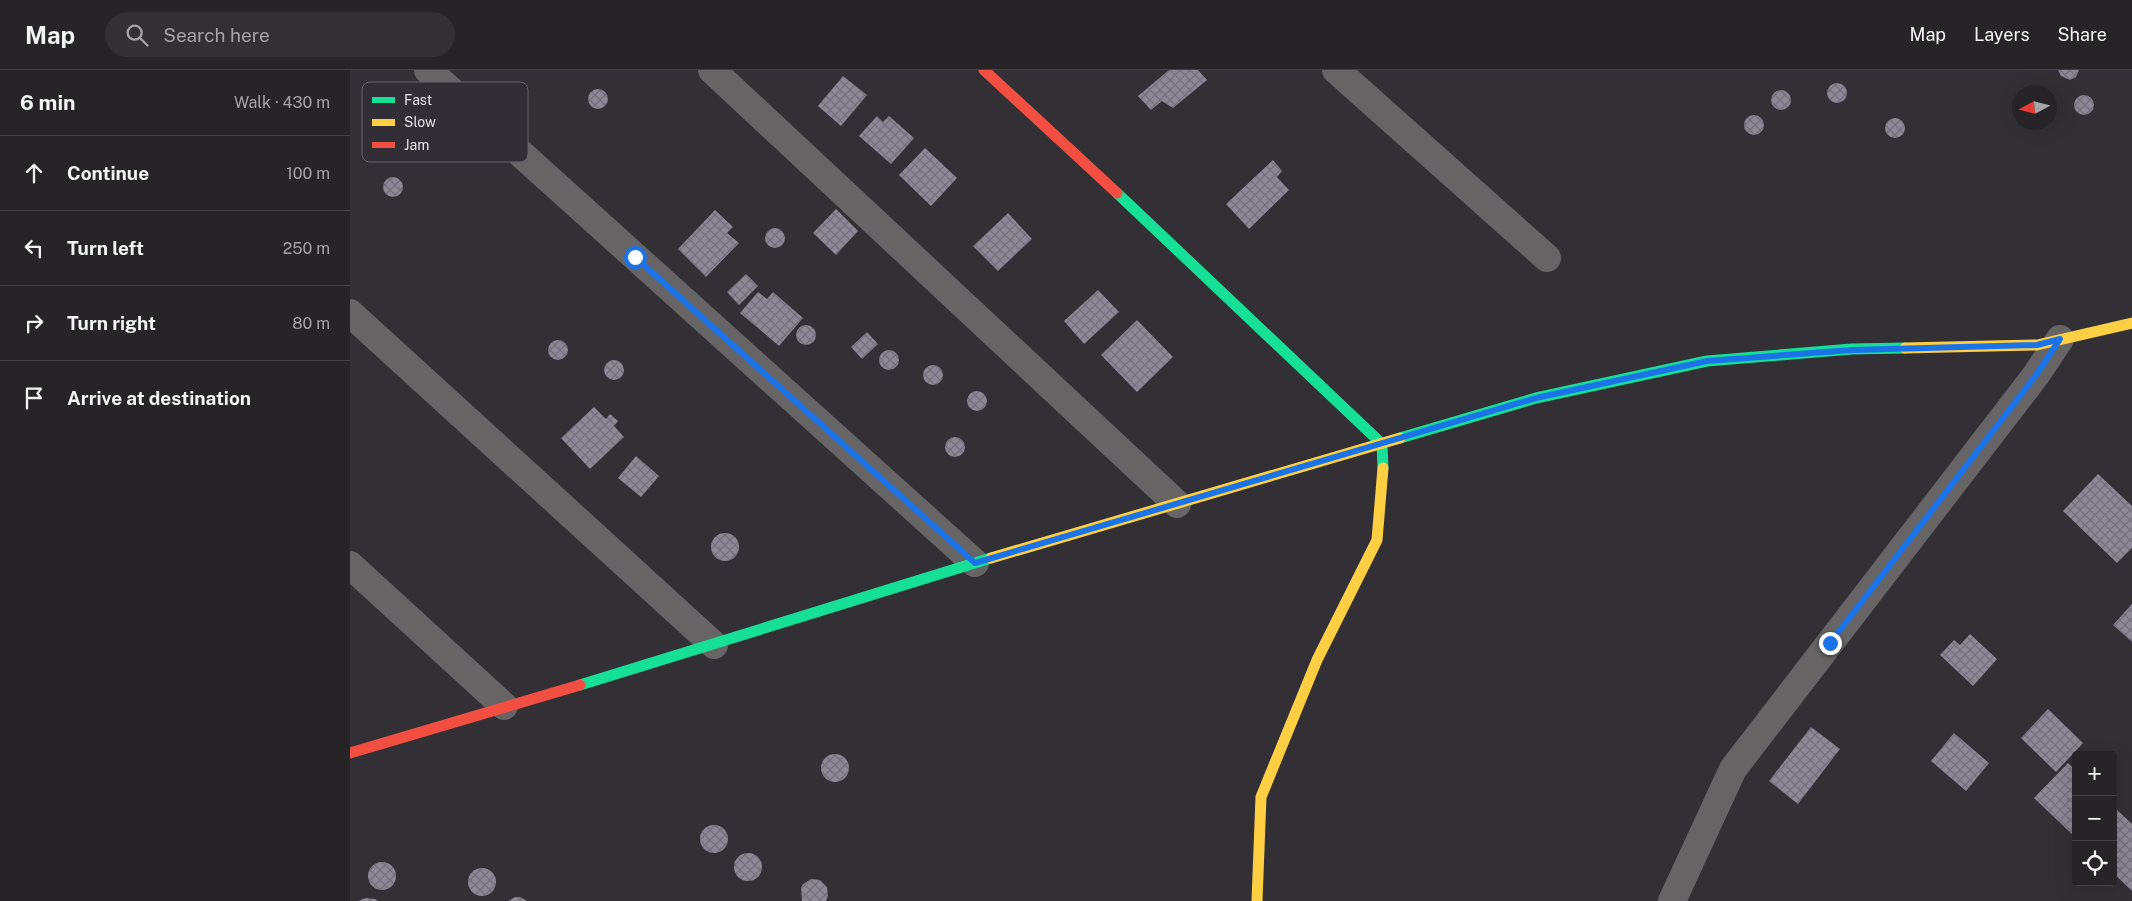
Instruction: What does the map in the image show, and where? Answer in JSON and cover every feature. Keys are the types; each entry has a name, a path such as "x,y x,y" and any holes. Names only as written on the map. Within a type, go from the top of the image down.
{"street":[{"path":"428,70 441,82"},
{"path":"712,70 1177,504"},
{"path":"984,70 1149,222 1382,444 1383,482 1377,540 1317,660 1261,797 1257,901"},
{"path":"1336,70 1547,258"},
{"path":"528,160 975,563"},
{"path":"350,313 714,645"},
{"path":"350,753 714,645 975,563 1536,398 1707,361 1852,350 2037,345 2132,323"},
{"path":"1672,901 1733,769 2036,375 2060,339"},
{"path":"350,565 504,706"}],"building":[{"path":"1169,70 1198,70 1207,80 1173,108 1162,101 1151,110 1138,96"},
{"path":"2058,70 2079,70 2076,77 2070,80 2061,76"},
{"path":"843,76 867,95 841,126 818,106"},
{"path":"1837,83 1844,86 1847,93 1844,100 1837,103 1830,100 1827,93 1830,86"},
{"path":"598,89 605,92 608,99 605,106 598,109 591,106 588,99 591,92"},
{"path":"1781,90 1788,93 1791,100 1788,107 1781,110 1774,107 1771,100 1774,93"},
{"path":"2084,95 2091,98 2094,105 2091,112 2084,115 2077,112 2074,105 2077,98"},
{"path":"1754,115 1761,118 1764,125 1761,132 1754,135 1747,132 1744,125 1747,118"},
{"path":"877,116 883,122 889,116 914,138 891,164 859,136"},
{"path":"1895,118 1902,121 1905,128 1902,135 1895,138 1888,135 1885,128 1888,121"},
{"path":"925,148 957,178 931,206 899,175"},
{"path":"1273,160 1282,171 1277,177 1289,190 1249,229 1226,204"},
{"path":"393,177 400,180 403,187 400,194 393,197 386,194 383,187 386,180"},
{"path":"836,209 858,231 836,255 813,233"},
{"path":"715,210 733,227 727,233 739,243 706,277 678,249"},
{"path":"1008,213 1032,239 998,271 973,246"},
{"path":"775,228 782,231 785,238 782,245 775,248 768,245 765,238 768,231"},
{"path":"746,274 758,286 739,305 727,292"},
{"path":"1098,290 1119,312 1084,344 1064,321"},
{"path":"758,292 767,299 773,292 803,318 779,346 740,313"},
{"path":"1137,320 1173,357 1137,392 1101,355"},
{"path":"806,325 813,328 816,335 813,342 806,345 799,342 796,335 799,328"},
{"path":"867,332 878,344 862,359 851,347"},
{"path":"558,340 565,343 568,350 565,357 558,360 551,357 548,350 551,343"},
{"path":"889,350 896,353 899,360 896,367 889,370 882,367 879,360 882,353"},
{"path":"614,360 621,363 624,370 621,377 614,380 607,377 604,370 607,363"},
{"path":"933,365 940,368 943,375 940,382 933,385 926,382 923,375 926,368"},
{"path":"977,391 984,394 987,401 984,408 977,411 970,408 967,401 970,394"},
{"path":"594,407 606,419 610,414 618,421 614,426 624,437 590,469 561,438"},
{"path":"955,437 962,440 965,447 962,454 955,457 948,454 945,447 948,440"},
{"path":"636,456 659,476 641,497 618,478"},
{"path":"2098,474 2132,506 2132,548 2117,563 2063,511"},
{"path":"725,533 735,537 739,547 735,557 725,561 715,557 711,547 715,537"},
{"path":"2132,604 2132,642 2113,625"},
{"path":"1970,634 1997,659 1973,686 1940,655 1954,640 1960,645"},
{"path":"2048,709 2083,743 2076,751 2072,751 2072,755 2056,772 2021,738"},
{"path":"1811,727 1840,749 1798,804 1769,781"},
{"path":"1954,733 1989,763 1966,791 1931,761"},
{"path":"835,754 845,758 849,768 845,778 835,782 825,778 821,768 825,758"},
{"path":"2068,763 2072,767 2072,834 2034,798"},
{"path":"2117,810 2132,824 2132,891 2117,877"},
{"path":"714,825 724,829 728,839 724,849 714,853 704,849 700,839 704,829"},
{"path":"748,853 758,857 762,867 758,877 748,881 738,877 734,867 738,857"},
{"path":"382,862 392,866 396,876 392,886 382,890 372,886 368,876 372,866"},
{"path":"482,868 492,872 496,882 492,892 482,896 472,892 468,882 472,872"},
{"path":"811,879 820,880 827,887 828,896 826,901 802,901 801,888 803,884"},
{"path":"515,897 520,897 527,901 508,901"},
{"path":"366,898 375,899 378,901 358,901"}],"traffic: fast":[{"path":"1117,193 1382,444 1383,468"},
{"path":"1400,438 1536,398 1707,361 1852,349 1905,348"},
{"path":"580,685 991,558"}],"traffic: slow":[{"path":"1905,348 2037,345 2132,323"},
{"path":"991,558 1400,438"},
{"path":"1257,901 1261,797 1317,660 1377,540 1383,468"}],"traffic: jam":[{"path":"984,70 1117,193"},
{"path":"350,753 580,685"}],"route":[{"path":"635,257 975,563 1536,398 1707,361 1852,350 2037,345 2060,339 2036,375 1830,643"}]}
